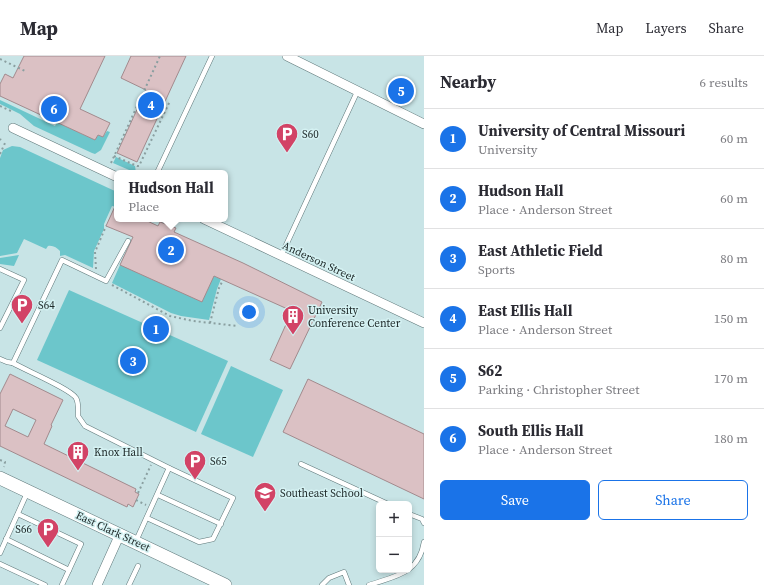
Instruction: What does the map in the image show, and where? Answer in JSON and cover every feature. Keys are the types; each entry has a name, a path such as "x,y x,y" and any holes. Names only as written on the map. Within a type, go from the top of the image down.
{"street":[{"path":"287,56 424,124"},
{"path":"13,128 114,177"},
{"name":"Anderson Street","path":"210,222 424,323"},
{"name":"East Clark Street","path":"2,473 28,492 226,585"},
{"path":"97,585 120,534"}],"lane":[{"path":"158,170 212,56"},
{"path":"281,256 358,90"},
{"path":"13,363 62,260 106,281 128,241"},
{"path":"0,269 24,280 0,328"},
{"path":"0,360 13,363 67,390 76,398 78,416 85,426 233,498 213,539 200,542 147,518"},
{"path":"301,464 381,501"},
{"path":"136,542 169,468"},
{"path":"0,553 28,492"},
{"path":"158,495 221,524"},
{"path":"18,514 81,544 62,585"},
{"path":"412,515 422,519 424,523"},
{"path":"6,540 69,570"},
{"path":"369,585 406,573 416,563 424,542"},
{"path":"0,564 44,585"},
{"path":"129,585 138,566"},
{"path":"322,585 329,578 344,572 349,585"}],"path":[{"path":"111,163 160,56"},
{"path":"0,59 25,70"},
{"path":"114,156 137,166 140,165 170,101"},
{"path":"0,106 13,112"},
{"path":"0,154 5,143"},
{"path":"96,276 95,252 106,226"},
{"path":"210,323 219,288 224,280"},
{"path":"106,281 170,316 238,326"},
{"path":"0,460 5,462 2,473"},
{"path":"138,493 154,460"}],"shaded area":[{"path":"0,100 55,126 57,122 95,140 98,135 103,137 107,131 110,132 101,150 95,154 34,126 20,114 0,104"},
{"path":"12,146 20,147 114,191 114,206 112,206 94,251 93,268 65,255 60,256 60,251 55,247 48,246 46,249 24,239 17,253 0,256 0,158 3,150"},
{"path":"116,157 135,166 136,170 129,170 113,163"},
{"path":"19,255 14,266 0,264 0,258"},
{"path":"120,265 214,276 221,279 209,320 171,313 112,283"},
{"path":"69,290 228,361 196,432 37,360"},
{"path":"231,366 283,390 253,457 201,434"}],"building":[{"path":"24,56 105,56 80,109 110,123 103,137 98,135 95,140 0,96 0,84 5,74 13,78"},
{"path":"131,56 186,56 137,162 117,153 146,90 121,78"},
{"path":"114,209 114,222 149,222 158,226 160,222 176,228 174,232 243,263 322,302 290,369 270,360 292,311 214,276 202,302 120,265 133,237 106,226"},
{"path":"10,374 63,400 44,444 136,489 135,492 139,494 133,507 128,504 127,507 0,446 0,394","holes":["13,409 36,420 28,437 5,426"]},
{"path":"308,379 424,434 424,499 283,432"}],"place":[{"name":"S62","path":"401,91"},
{"name":"East Ellis Hall","path":"151,105"},
{"name":"South Ellis Hall","path":"54,109"},
{"name":"S60","path":"287,154"},
{"name":"Hudson Hall","path":"171,250"},
{"name":"S64","path":"22,324"},
{"name":"University of Central Missouri","path":"156,329"},
{"name":"University Conference Center","path":"293,336"},
{"name":"East Athletic Field","path":"133,361"},
{"name":"Knox Hall","path":"78,472"},
{"name":"S65","path":"195,480"},
{"name":"Southeast School","path":"265,512"},
{"name":"S66","path":"48,548"}]}
